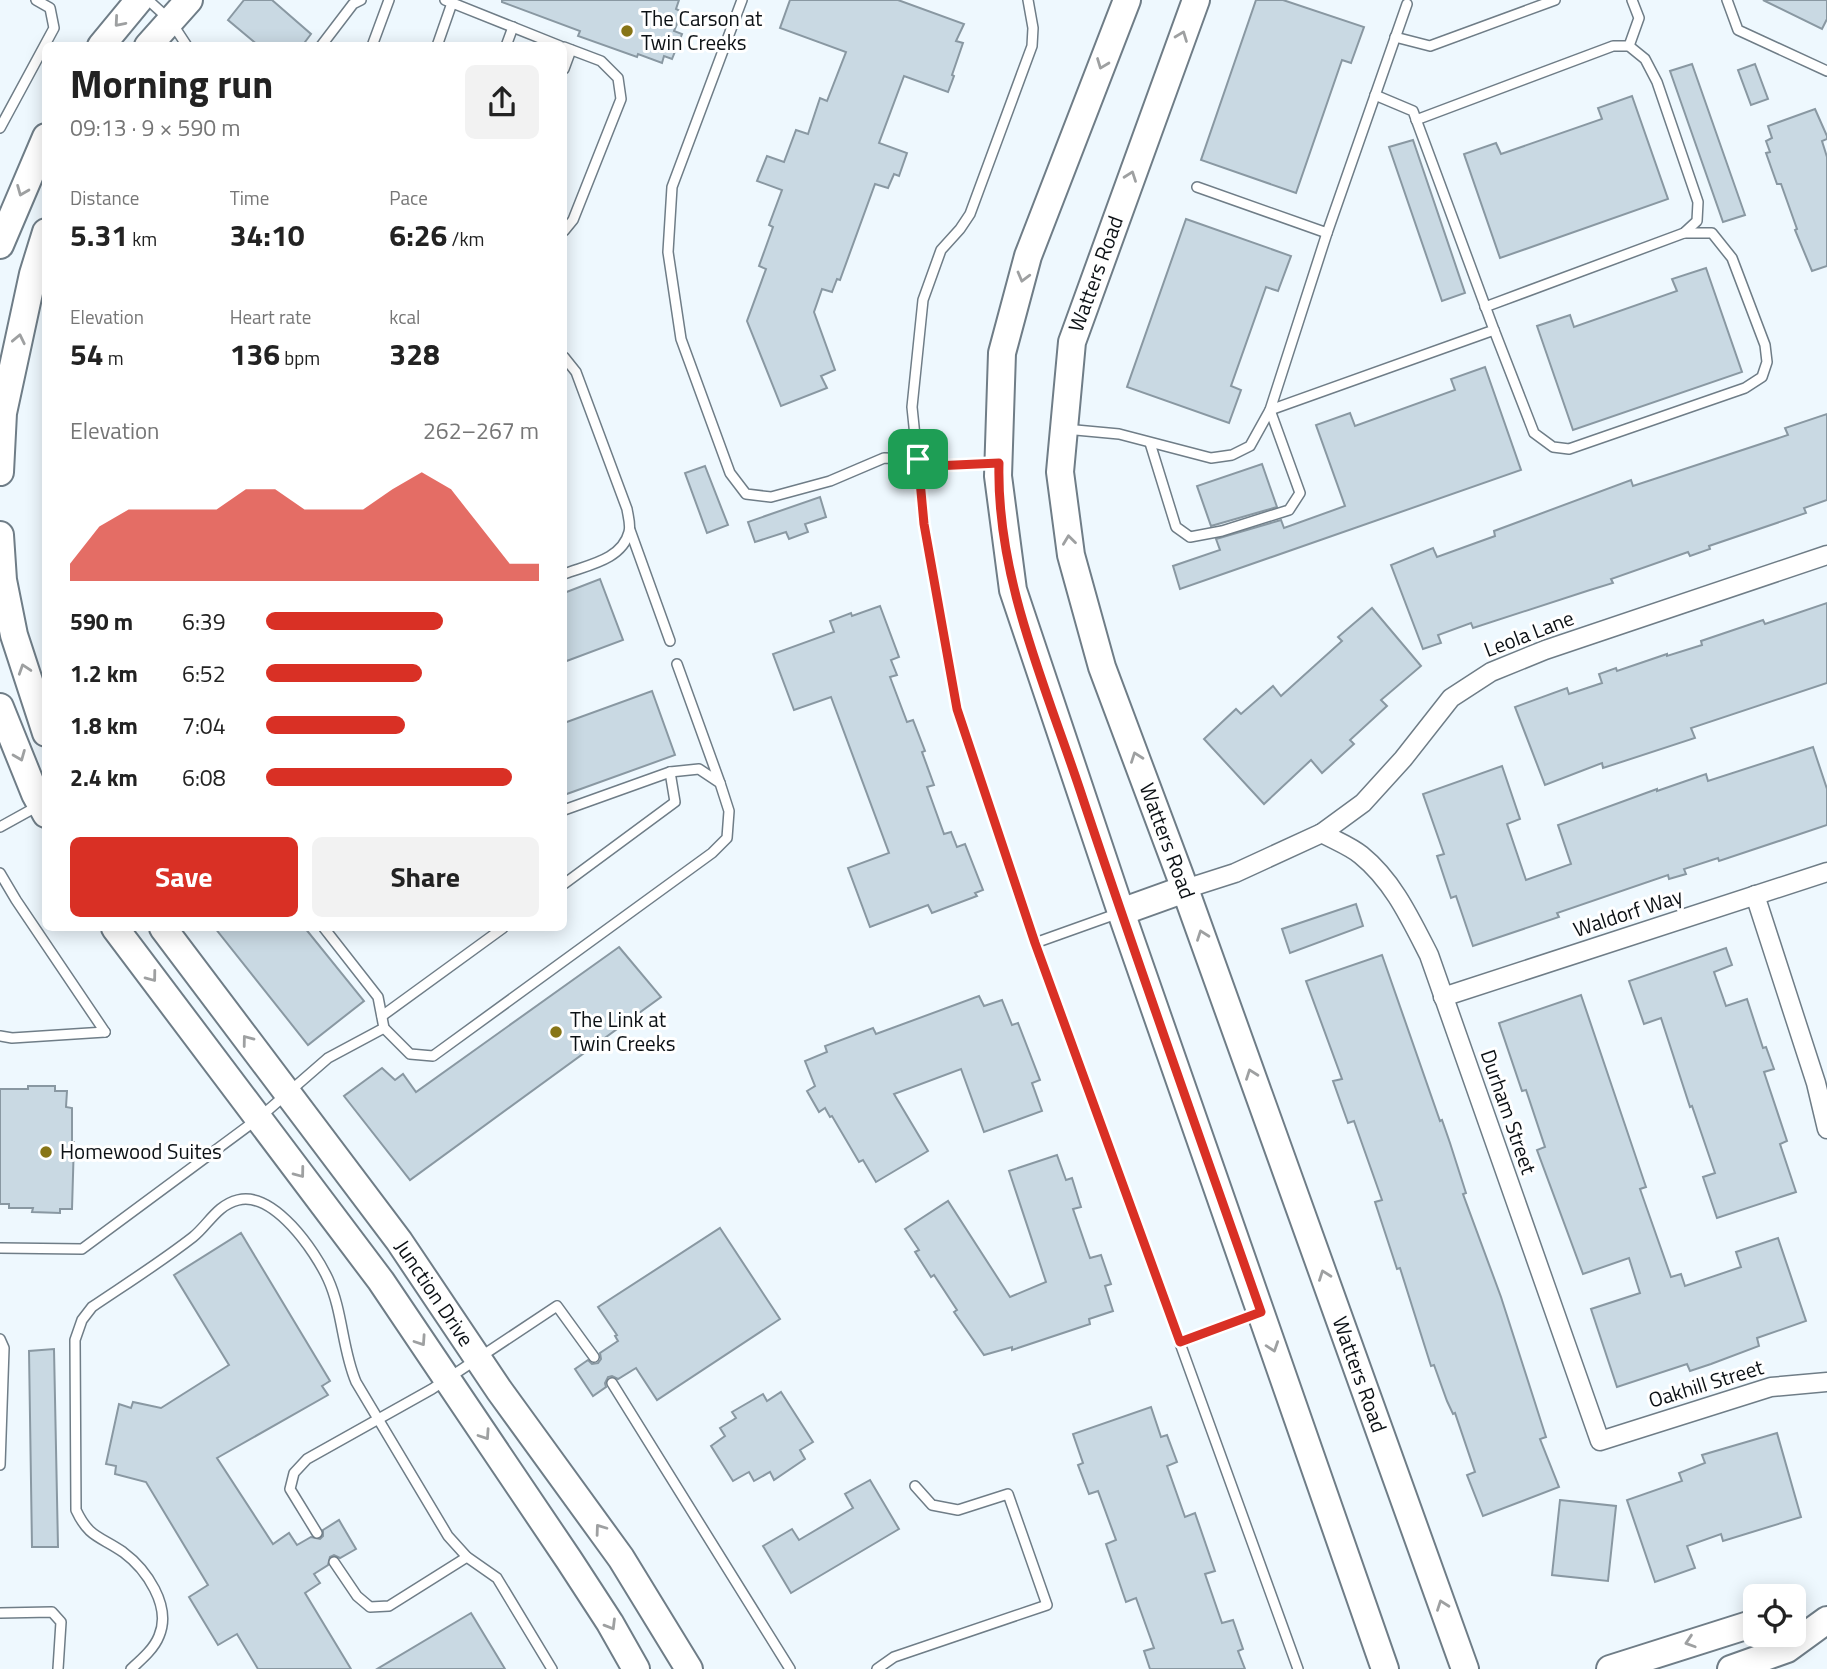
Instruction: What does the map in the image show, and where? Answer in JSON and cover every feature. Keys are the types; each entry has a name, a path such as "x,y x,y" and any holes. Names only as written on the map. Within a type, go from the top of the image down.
{"main road":[{"path":"104,42 139,0"},
{"path":"151,42 189,0"},
{"path":"1127,0 1028,256 1002,353 999,463 1003,529 1013,590 1121,912 1385,1669"},
{"name":"Watters Road","path":"1196,0 1072,342 1060,471 1071,555 1102,667 1465,1669"},
{"path":"0,245 42,146"},
{"path":"0,472 1,421 33,274 42,245"},
{"path":"0,535 3,580 14,635 42,721"},
{"path":"0,707 42,802"},
{"path":"1121,912 1185,890"},
{"name":"Junction Drive","path":"117,931 381,1281 569,1560 636,1669"},
{"name":"Junction Drive","path":"165,931 399,1241 478,1358 621,1558 689,1669"},
{"path":"1806,1618 1827,1619"},
{"path":"1731,1669 1787,1649 1827,1619"},
{"path":"1610,1669 1743,1627"}],"street":[{"name":"Leola Lane","path":"1185,890 1235,873 1322,833 1363,803 1403,759 1451,698 1490,672 1545,650 1827,555"},
{"name":"Durham Street","path":"1322,833 1359,853 1385,878 1429,955 1600,1441"},
{"name":"Waldorf Way","path":"1443,997 1827,872"},
{"path":"1755,895 1816,1083 1827,1129"},
{"name":"Oakhill Street","path":"1600,1441 1771,1387 1827,1382"}],"lane":[{"path":"36,0 50,8 54,28 46,42"},
{"path":"148,0 170,20 184,42"},
{"path":"324,42 353,4 361,0"},
{"path":"373,42 389,0"},
{"path":"742,0 671,187 668,252 681,339 702,403 730,473 746,494 771,497 830,481 884,458 918,459 934,466 999,463"},
{"path":"1064,429 1119,434 1211,458 1232,455 1250,446 1270,410 1326,233 1407,2 1395,0"},
{"path":"1395,37 1430,46 1555,0"},
{"path":"1629,46 1639,18 1632,0"},
{"path":"1727,0 1738,30 1827,71"},
{"path":"438,42 449,1 552,42"},
{"path":"1025,1 1033,29 1032,46 970,215 941,250 923,300 912,407 924,524 957,709 1035,943 1297,1669"},
{"path":"507,42 513,27"},
{"path":"1416,120 1613,46 1629,46 1645,59 1657,82 1698,202 1697,221 1684,233"},
{"path":"567,48 601,61 618,78 621,99 573,220 567,227"},
{"path":"0,128 42,50"},
{"path":"1375,95 1413,111 1485,307 1534,433 1553,447 1569,449 1745,388 1762,377 1767,362 1765,345 1732,258 1712,233 1684,233 1485,307"},
{"path":"1197,187 1326,233"},
{"path":"1270,410 1494,330"},
{"path":"567,361 576,372 627,509 630,530 670,641"},
{"path":"1150,443 1176,527 1190,537 1222,531 1289,510 1300,493 1270,410"},
{"path":"567,573 609,557 623,545 630,530"},
{"path":"326,931 378,997 384,1028 410,1054 433,1056 712,853 727,838 729,811 677,664"},
{"path":"567,809 670,772 699,769 720,783"},
{"path":"567,882 675,802 670,772"},
{"path":"0,827 42,808"},
{"path":"0,873 105,1032 12,1038 0,1036"},
{"path":"1035,943 1121,912"},
{"path":"382,1016 499,931"},
{"path":"0,1248 82,1249 259,1118 328,1058 384,1028"},
{"path":"131,1669 146,1656 160,1636 162,1615 146,1574 124,1553 84,1528 76,1510 75,1340 82,1320 92,1307 194,1236 218,1210 237,1200 253,1199 276,1210 309,1248 328,1279 345,1334 349,1365 356,1382 448,1536 467,1557 497,1578 552,1669"},
{"path":"317,1533 290,1489 294,1474 307,1459 447,1379 557,1306 594,1357"},
{"path":"1180,1342 1261,1312"},
{"path":"0,1339 5,1348 0,1465"},
{"path":"612,1383 790,1669"},
{"path":"877,1669 894,1657 1047,1605 1008,1494 958,1510 932,1505 915,1486"},
{"path":"334,1562 357,1596 370,1607 389,1606 467,1557"},
{"path":"0,1613 52,1612 61,1622 58,1669"}],"building":[{"path":"244,0 272,0 311,34 305,42 254,42 228,20"},
{"name":"The Carson at Twin Creeks","path":"502,0 679,0 676,9 682,12 674,31 682,34 672,59 664,56 662,63 578,36 580,31"},
{"path":"790,0 898,0 964,24 956,41 963,43 948,92 904,76 879,143 907,153 899,176 894,174 888,188 875,184 840,280 837,279 832,292 822,289 814,312 835,370 821,376 827,388 781,406 747,321 766,269 759,266 773,227 769,225 782,190 757,181 767,156 784,162 796,130 808,134 820,98 827,101 846,52 780,28"},
{"path":"1256,0 1283,0 1364,27 1351,63 1342,60 1296,193 1201,160"},
{"path":"1763,0 1827,0 1827,19 1822,29"},
{"path":"1692,64 1745,215 1723,222 1670,71"},
{"path":"1755,64 1768,99 1751,105 1738,70"},
{"path":"1632,96 1668,199 1500,258 1464,154 1496,143 1501,154 1602,119 1598,108"},
{"path":"1815,109 1827,136 1827,139 1822,141 1827,157 1827,266 1812,271 1795,230 1797,229 1781,184 1777,184 1766,153 1770,152 1766,141 1772,138 1768,126"},
{"path":"1413,140 1465,293 1442,301 1389,147"},
{"path":"1186,219 1291,256 1278,291 1266,287 1231,386 1241,390 1229,423 1127,387"},
{"path":"1706,268 1742,372 1573,430 1537,326 1570,315 1574,327 1677,291 1672,279"},
{"path":"1485,367 1521,470 1180,589 1173,566 1220,550 1216,539 1281,520 1284,528 1345,506 1316,425 1350,413 1355,426 1455,390 1451,379"},
{"path":"1827,414 1827,500 1804,508 1806,513 1709,546 1710,549 1690,556 1688,552 1611,579 1613,583 1473,628 1471,623 1438,635 1441,643 1423,649 1391,565 1433,548 1437,557 1495,536 1494,531 1631,480 1633,486 1788,435 1785,428"},
{"path":"1262,464 1277,507 1211,526 1197,486"},
{"path":"705,466 728,525 707,533 685,473"},
{"path":"820,497 826,517 805,524 808,532 789,539 786,532 755,542 748,522"},
{"path":"600,579 623,640 567,661 567,592"},
{"path":"1827,603 1827,683 1691,728 1695,738 1603,768 1602,763 1545,785 1515,707 1567,688 1569,694 1602,683 1599,674 1616,668 1617,671 1667,656 1702,645 1701,641 1763,620 1765,624"},
{"path":"880,606 899,657 891,660 897,675 890,677 907,722 913,720 925,751 922,752 934,785 927,787 944,834 951,832 957,847 965,844 983,890 975,893 977,896 932,913 928,905 870,927 848,868 889,853 831,697 794,710 773,654 834,632 830,621"},
{"path":"1372,608 1421,666 1381,700 1387,706 1350,740 1354,744 1322,773 1311,760 1264,804 1204,739 1236,709 1241,714 1273,686 1281,696 1342,641 1338,637"},
{"path":"652,691 675,755 567,794 567,722"},
{"path":"1813,747 1827,789 1827,825 1719,861 1718,858 1684,869 1686,874 1669,879 1668,875 1557,913 1559,917 1473,946 1456,896 1451,898 1437,856 1444,854 1423,794 1502,766 1520,819 1507,824 1526,880 1571,864 1558,825 1706,774 1708,781"},
{"path":"1356,904 1363,926 1290,953 1282,929"},
{"path":"217,931 307,931 364,1001 308,1045"},
{"name":"The Link at Twin Creeks","path":"619,947 661,997 410,1180 344,1096 382,1068 395,1080 403,1074 416,1092"},
{"path":"1726,948 1732,965 1714,972 1726,1006 1747,999 1763,1048 1766,1047 1774,1069 1764,1072 1787,1141 1780,1144 1796,1192 1717,1218 1703,1177 1715,1173 1661,1018 1644,1024 1629,981"},
{"path":"1382,955 1450,1143 1466,1193 1463,1194 1501,1297 1546,1437 1540,1439 1559,1487 1483,1516 1467,1475 1475,1472 1455,1413 1453,1414 1447,1401 1434,1365 1431,1366 1400,1268 1397,1269 1375,1202 1382,1200 1354,1121 1348,1123 1333,1081 1342,1079 1306,981"},
{"path":"1581,995 1646,1187 1640,1189 1671,1277 1681,1274 1685,1286 1741,1267 1736,1252 1778,1238 1806,1321 1757,1338 1759,1346 1711,1364 1690,1371 1687,1364 1617,1387 1591,1309 1640,1293 1629,1258 1583,1274 1537,1150 1545,1147 1526,1090 1522,1091 1499,1023"},
{"path":"979,996 984,1006 1002,1000 1012,1025 1018,1023 1040,1080 1032,1083 1042,1111 984,1132 961,1069 894,1094 928,1151 876,1182 863,1160 859,1162 832,1116 830,1117 825,1108 819,1112 807,1091 815,1086 805,1061 827,1052 825,1046 873,1028 876,1034"},
{"name":"Homewood Suites","path":"28,1086 55,1086 55,1091 67,1091 66,1107 72,1108 72,1209 60,1209 60,1213 32,1212 33,1208 9,1208 9,1204 0,1204 0,1089 28,1089"},
{"path":"1057,1155 1066,1180 1072,1178 1081,1207 1073,1209 1090,1258 1101,1255 1111,1284 1105,1286 1113,1311 1089,1319 1090,1324 1012,1350 1012,1347 984,1355 954,1312 957,1310 934,1275 931,1277 915,1252 919,1250 905,1229 948,1201 1010,1297 1046,1282 1009,1171"},
{"path":"720,1228 780,1319 657,1400 636,1368 618,1379 608,1377 606,1387 593,1396 575,1369 588,1360 592,1364 598,1363 601,1359 600,1353 618,1341 615,1336 617,1335 598,1307"},
{"path":"241,1233 330,1381 322,1386 328,1395 217,1458 273,1544 289,1533 297,1545 311,1537 320,1539 323,1530 339,1520 356,1549 340,1558 334,1555 330,1557 328,1565 314,1574 320,1583 305,1593 351,1669 258,1669 237,1634 218,1645 189,1597 208,1585 146,1482 115,1474 116,1466 106,1464 119,1404 131,1408 133,1402 161,1408 229,1365 174,1275"},
{"path":"54,1349 58,1547 32,1547 29,1351"},
{"path":"781,1392 813,1442 800,1450 805,1459 774,1480 770,1472 754,1481 749,1472 733,1481 711,1446 725,1436 720,1428 736,1418 732,1412 763,1394 767,1401"},
{"path":"1151,1407 1161,1437 1167,1435 1177,1462 1167,1466 1185,1517 1195,1513 1215,1571 1205,1574 1222,1623 1233,1620 1243,1649 1238,1651 1245,1669 1150,1669 1144,1651 1154,1648 1136,1598 1126,1602 1106,1544 1116,1540 1098,1491 1089,1494 1078,1465 1083,1463 1073,1434"},
{"path":"1777,1433 1801,1517 1723,1541 1721,1534 1687,1546 1695,1568 1655,1582 1627,1500 1682,1481 1679,1473 1705,1463 1702,1455"},
{"path":"870,1480 899,1529 791,1593 763,1546 792,1529 799,1540 853,1508 845,1494"},
{"path":"1560,1500 1616,1506 1608,1581 1552,1575"},
{"path":"471,1613 505,1669 377,1669"}],"place":[{"name":"The Carson at Twin Creeks","path":"627,31"},
{"name":"The Link at Twin Creeks","path":"556,1032"},
{"name":"Homewood Suites","path":"46,1152"}],"route":[{"path":"918,459 934,466 999,463 1003,529 1013,590 1121,912 1261,1312 1180,1342 1035,943 957,709 924,524 918,459"}]}
